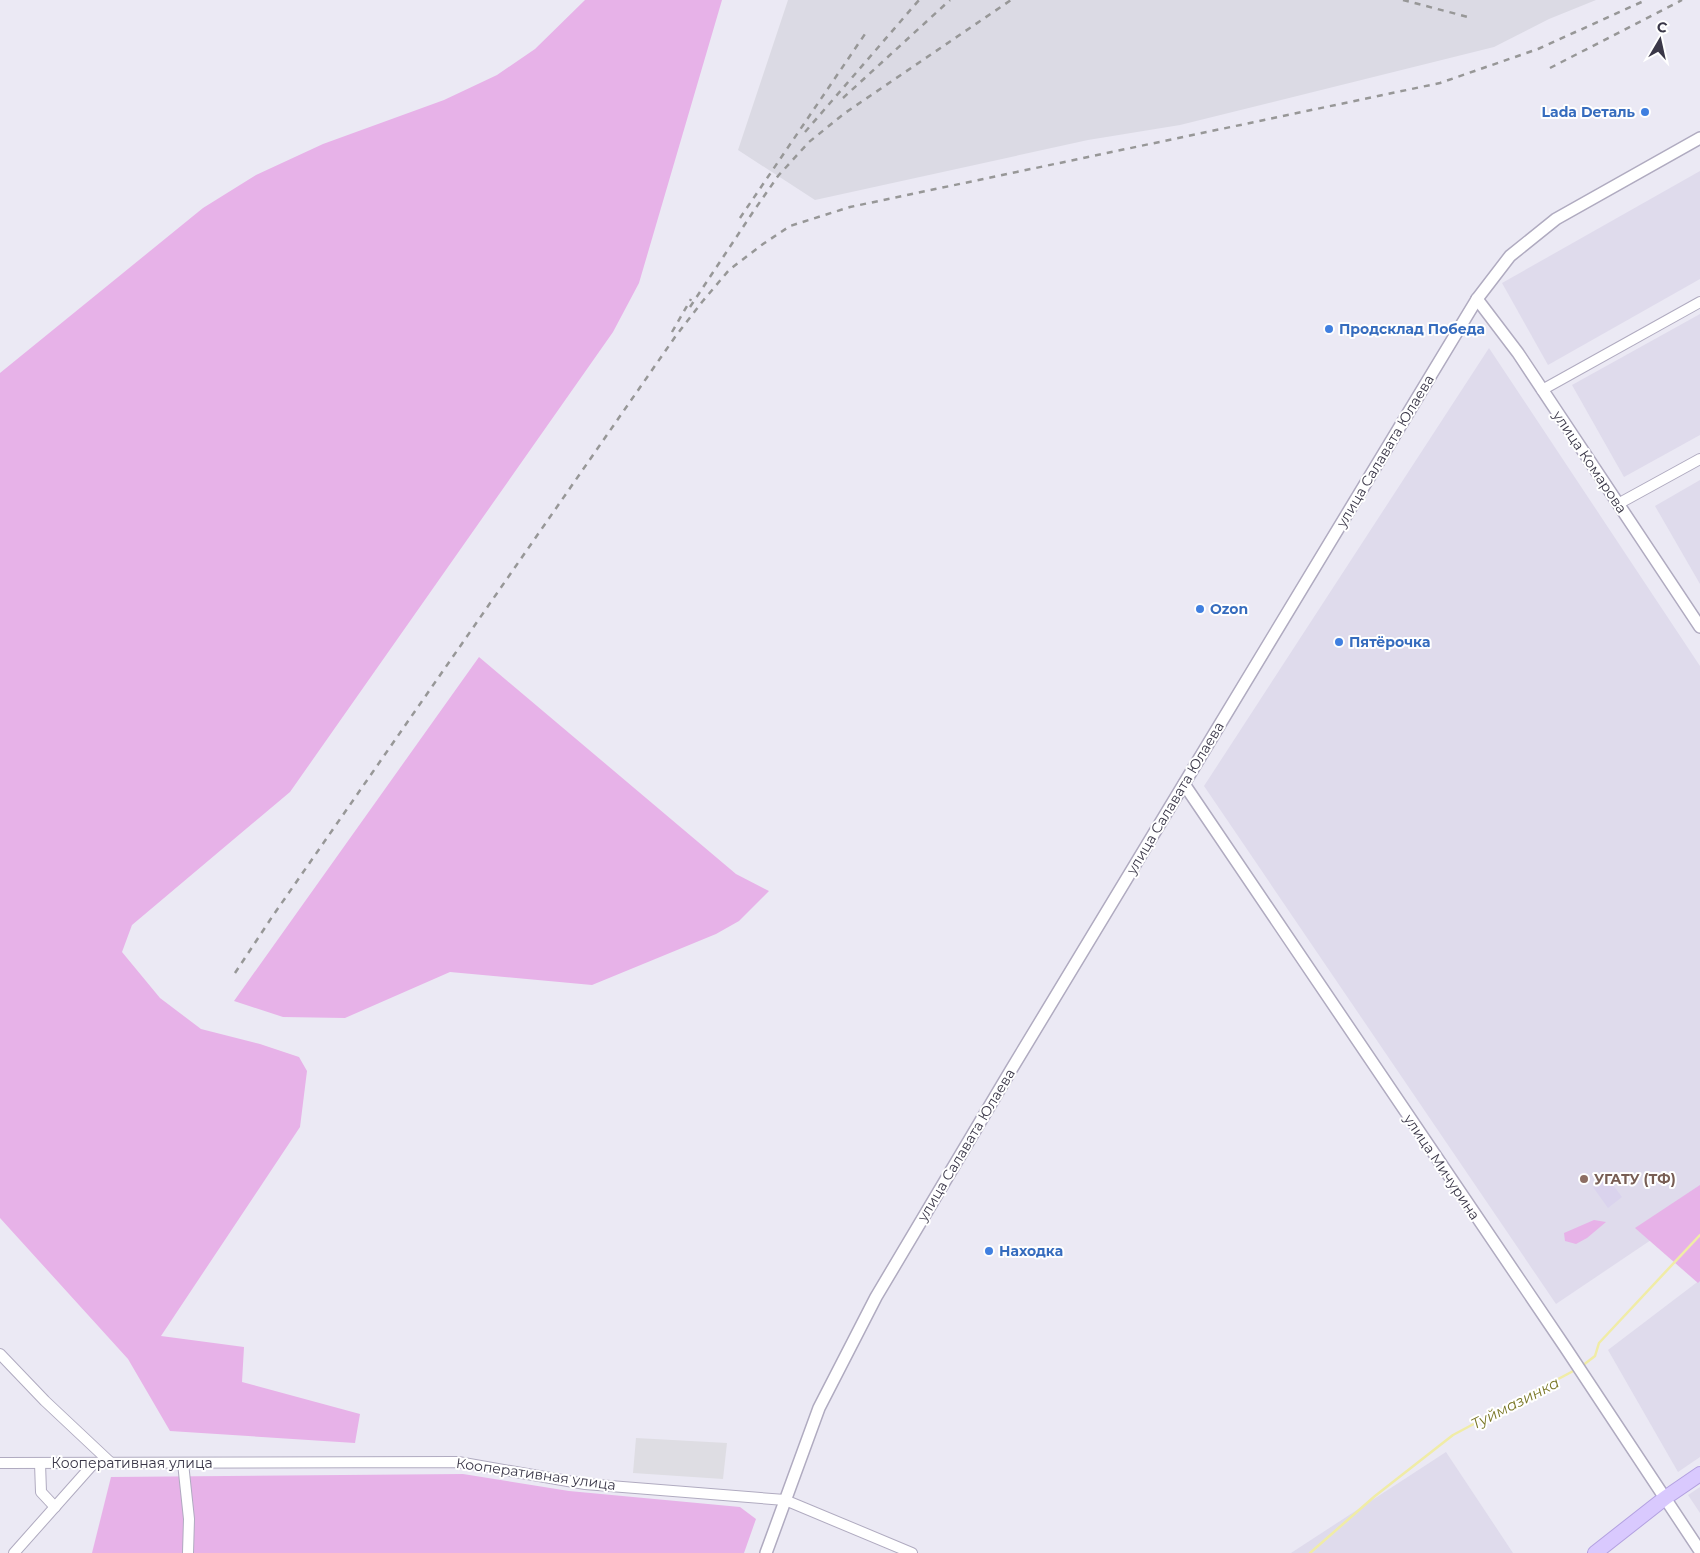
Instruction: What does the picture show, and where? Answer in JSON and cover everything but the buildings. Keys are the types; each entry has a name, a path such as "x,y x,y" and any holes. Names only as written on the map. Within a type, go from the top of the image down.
{"main road":[{"path":"1596,1553 1665,1498 1700,1474"}],"street":[{"name":"улица Салавата Юлаева","path":"766,1553 819,1408 876,1297 1477,299 1510,256 1556,219 1700,138"},
{"name":"улица Комарова","path":"1477,299 1518,353 1700,627"},
{"path":"1542,390 1700,302"},
{"path":"1618,504 1700,459"},
{"name":"улица Мичурина","path":"1184,784 1565,1347 1700,1551"},
{"path":"0,1354 45,1401 111,1463"},
{"name":"Кооперативная улица","path":"0,1464 458,1462 585,1484 785,1500 912,1553"},
{"path":"40,1463 40,1492 55,1507"},
{"path":"14,1553 94,1463"},
{"path":"183,1463 189,1519 188,1553"}],"shaded area":[{"path":"585,0 722,0 639,283 613,332 290,792 132,925 122,952 160,998 201,1029 260,1044 299,1057 307,1071 300,1127 161,1336 244,1347 242,1382 360,1414 355,1443 170,1431 128,1359 0,1218 0,373 203,208 256,175 323,144 444,100 497,75 535,49"},
{"path":"788,0 1596,0 1549,19 1494,47 1180,125 1088,140 815,200 738,150"},
{"path":"1700,171 1700,279 1548,365 1502,283"},
{"path":"1700,314 1700,435 1624,477 1572,385"},
{"path":"1489,348 1700,666 1700,1207 1556,1304 1204,786"},
{"path":"1700,480 1700,584 1655,506"},
{"path":"479,657 736,874 769,891 739,921 716,934 592,985 450,972 345,1018 283,1017 234,1001"},
{"name":"УГАТУ (ТФ)","path":"1607,1177 1622,1197 1608,1208 1593,1187"},
{"path":"1700,1185 1700,1281 1698,1283 1635,1228"},
{"path":"1594,1220 1606,1222 1587,1238 1576,1244 1565,1241 1564,1233"},
{"path":"1700,1280 1700,1457 1678,1472 1608,1350"},
{"path":"636,1438 727,1443 723,1479 633,1473"},
{"path":"1446,1452 1513,1553 1291,1553"},
{"path":"463,1474 569,1491 740,1507 756,1519 744,1553 92,1553 111,1477"},
{"path":"1700,1487 1700,1513 1688,1495"}],"waterway":[{"name":"Туймазинка","path":"1582,1366 1595,1356 1599,1343 1700,1235"},
{"name":"Туймазинка","path":"1310,1553 1375,1496 1453,1435 1577,1369"}],"railway":[{"path":"805,132 919,0"},
{"path":"843,98 950,0"},
{"path":"690,307 778,176 809,142 845,113 1011,0"},
{"path":"1403,0 1468,17"},
{"path":"235,973 675,337 729,270 763,244 790,226 850,207 1440,83 1538,49 1646,0"},
{"path":"1550,68 1682,0"},
{"path":"740,218 865,34"},
{"path":"672,332 691,299"}],"place":[{"name":"Lada Dеталь","path":"1645,112"},
{"name":"Продсклад Победа","path":"1329,329"},
{"name":"Ozon","path":"1200,609"},
{"name":"Пятёрочка","path":"1339,642"},
{"name":"УГАТУ (ТФ)","path":"1584,1179"},
{"name":"Находка","path":"989,1251"}]}
